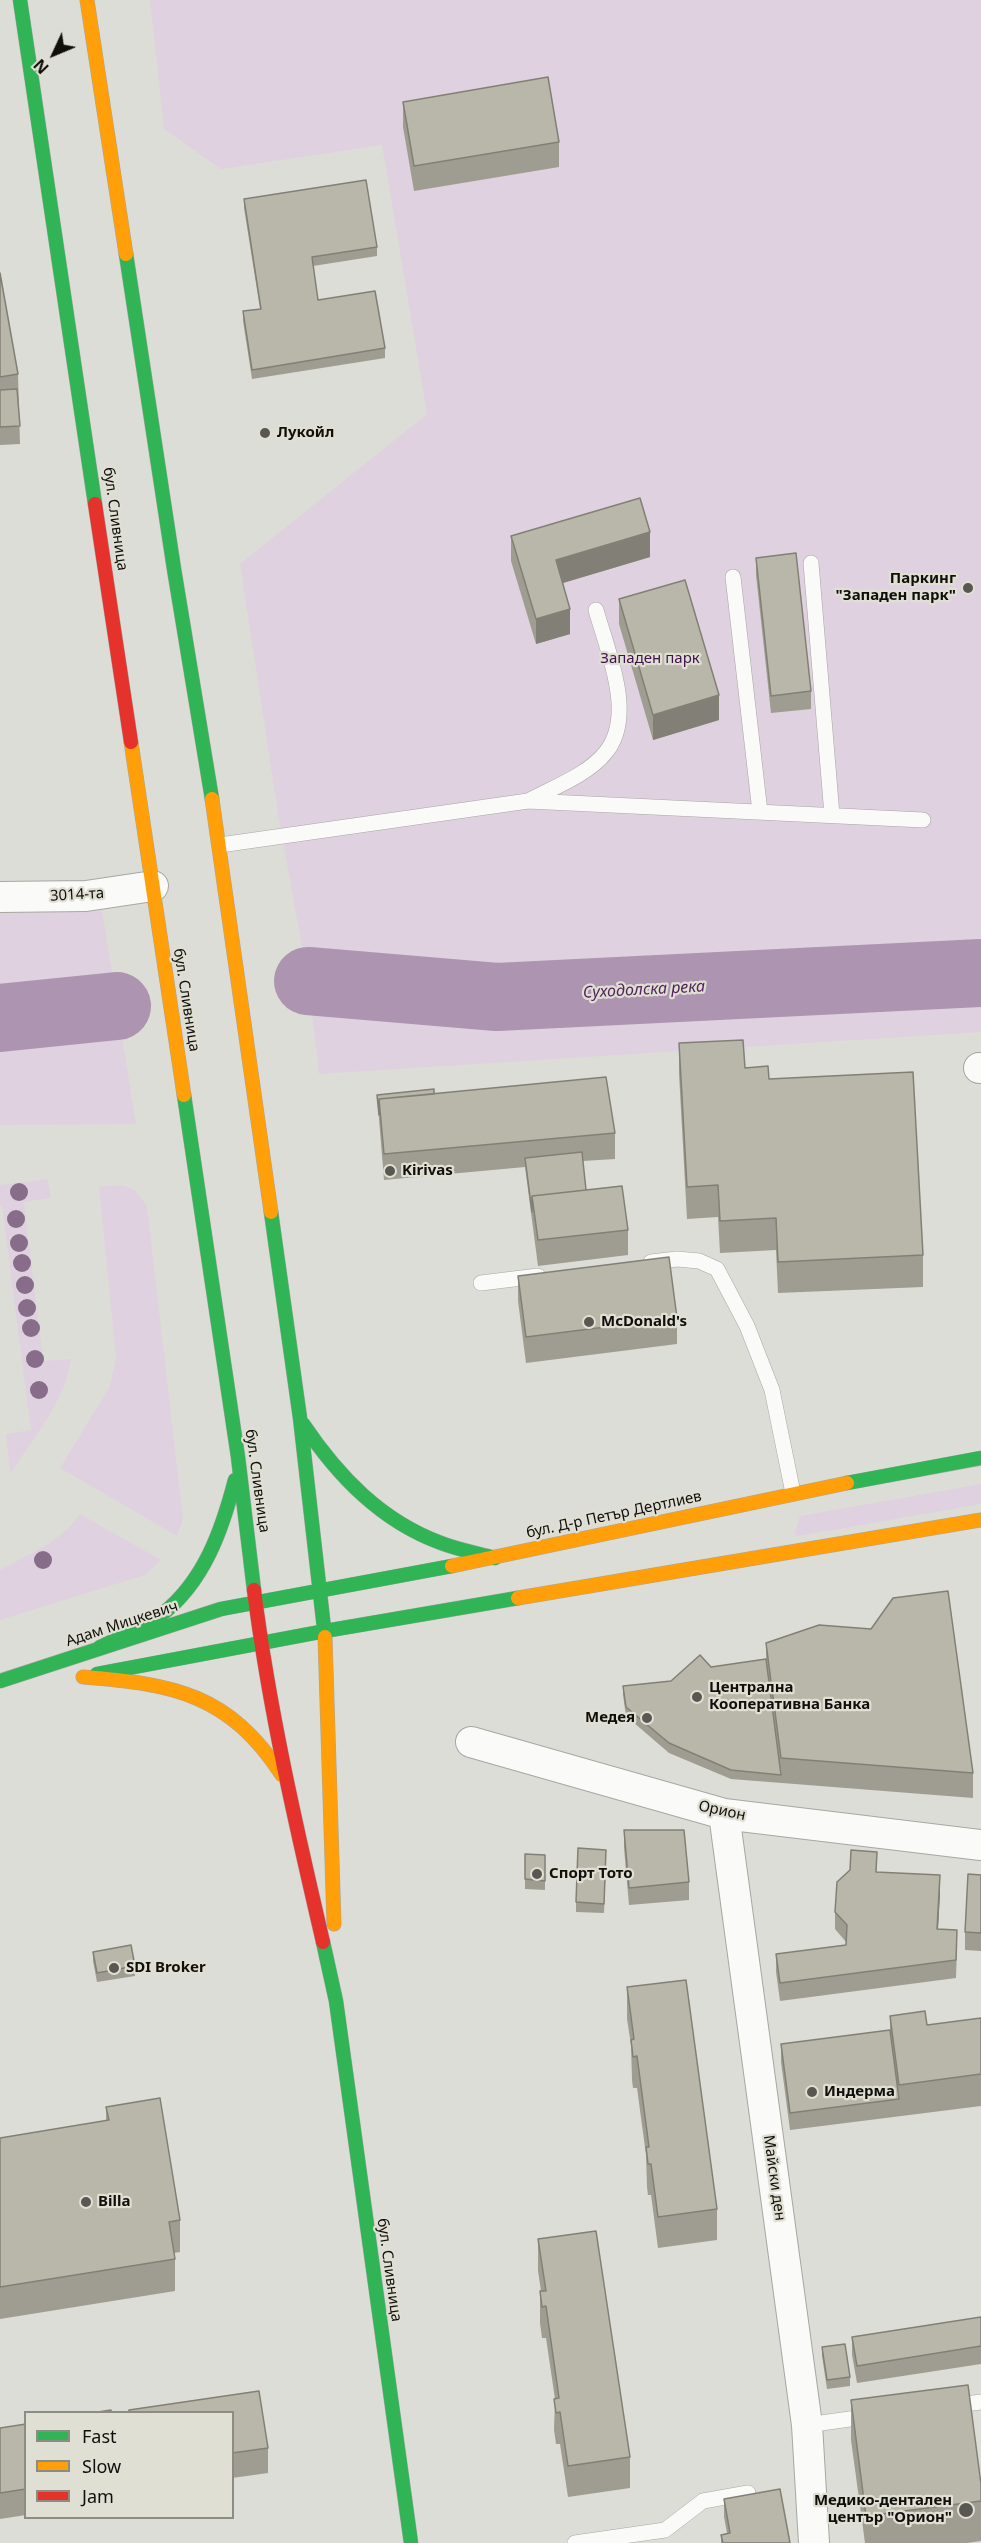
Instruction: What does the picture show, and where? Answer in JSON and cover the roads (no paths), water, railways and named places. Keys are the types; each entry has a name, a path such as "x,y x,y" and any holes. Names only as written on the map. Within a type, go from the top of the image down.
{"main road":[{"name":"бул. Сливница","path":"20,0 238,1457 261,1644 287,1785 336,2001 411,2543"},
{"name":"бул. Сливница","path":"87,0 174,569 220,845 300,1418 325,1630 336,2001"},
{"path":"300,1418 332,1466 359,1494 381,1510 440,1543 495,1558"},
{"path":"100,1647 158,1617 173,1605 193,1581 221,1529 232,1492 238,1457"},
{"name":"бул. Д-р Петър Дертлиев","path":"255,1603 495,1558 793,1493 981,1458"},
{"path":"287,1785 274,1763 252,1736 231,1717 207,1702 182,1691 148,1683 77,1678 325,1630 981,1520"},
{"name":"Адам Мицкевич","path":"0,1682 100,1647 221,1609 255,1603"},
{"name":"Адам Мицкевич","path":"0,1682 48,1679"}],"street":[{"name":"3014-та","path":"0,897 86,896 153,886"},
{"name":"Орион","path":"471,1742 724,1814 981,1845"},
{"name":"Майски ден","path":"724,1814 807,2425 814,2543"}],"lane":[{"path":"811,563 832,815"},
{"path":"733,577 760,812"},
{"path":"528,801 582,772 606,752 619,727 619,694 596,610"},
{"path":"220,845 528,801 923,820"},
{"path":"634,1264 677,1259 699,1261 717,1269 747,1326 771,1390 793,1493"},
{"path":"481,1283 552,1274"},
{"path":"939,2407 981,2402"},
{"path":"807,2425 883,2415"},
{"path":"575,2543 665,2530 703,2501 748,2493"}],"waterway":[{"name":"Суходолска река","path":"308,981 497,997 981,973"},
{"name":"Суходолска река","path":"0,1018 117,1006"}],"place":[{"name":"Лукойл","path":"265,433"},
{"name":"Паркинг \"Западен парк\"","path":"968,588"},
{"name":"Kirivas","path":"390,1171"},
{"name":"McDonald's","path":"589,1322"},
{"name":"Централна Кооперативна Банка","path":"697,1697"},
{"name":"Медея","path":"647,1718"},
{"name":"Спорт Тото","path":"537,1874"},
{"name":"SDI Broker","path":"114,1968"},
{"name":"Индерма","path":"812,2092"},
{"name":"Billa","path":"86,2202"},
{"name":"Медико-дентален център \"Орион\"","path":"966,2510"}],"park label":[{"name":"Западен парк","path":"650,659"}]}
